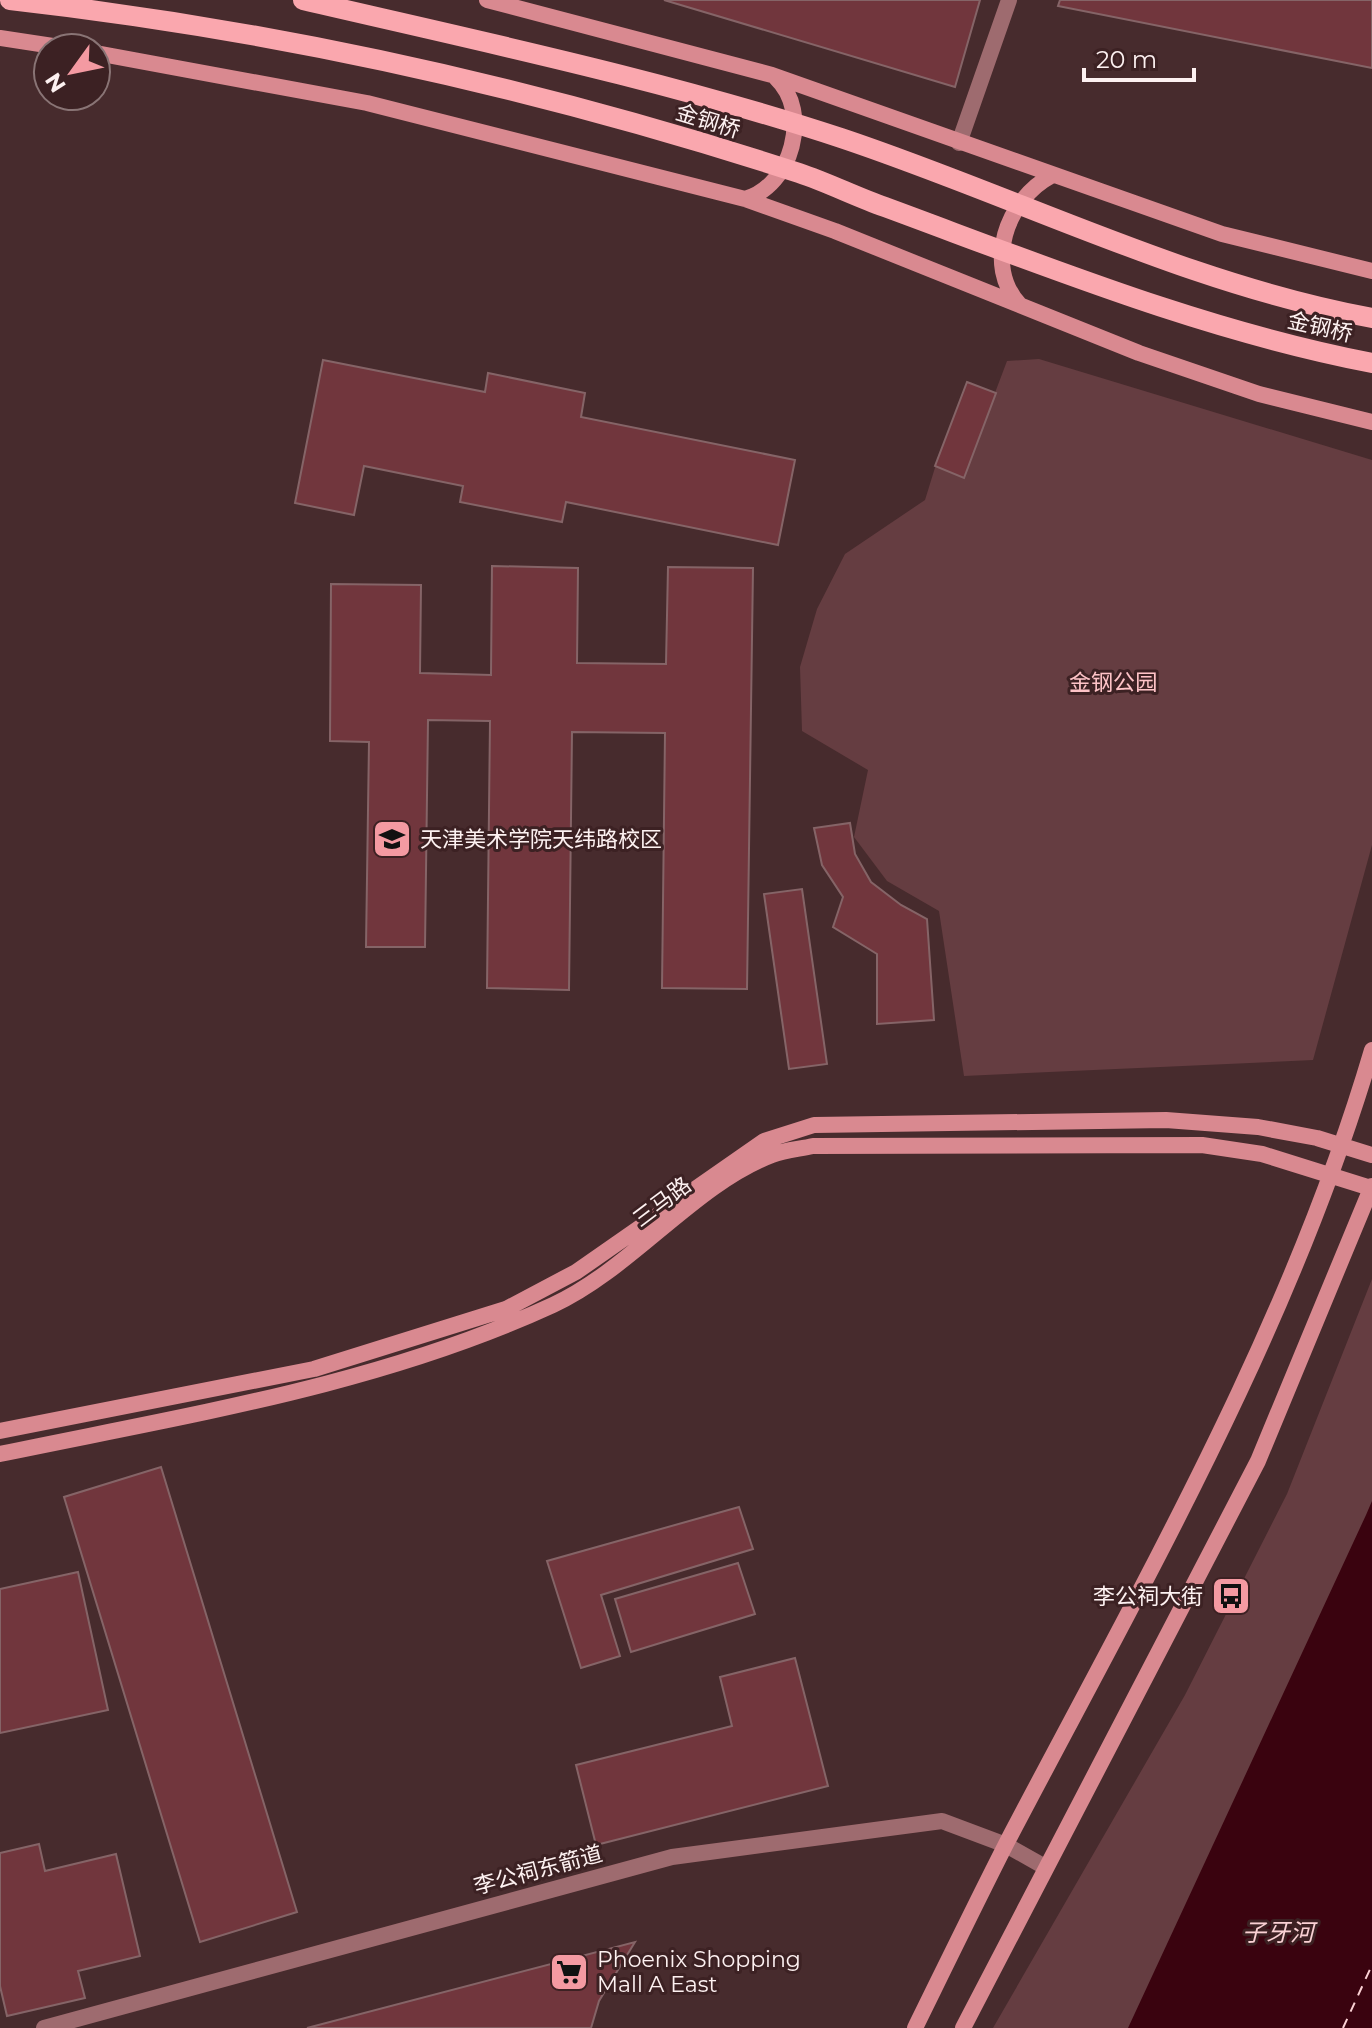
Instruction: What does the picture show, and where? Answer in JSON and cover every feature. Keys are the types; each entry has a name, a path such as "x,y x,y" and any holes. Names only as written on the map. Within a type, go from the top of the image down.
{"main road":[{"name":"金钢桥","path":"10,0 129,13 303,45 584,108 802,174 1203,320 1309,351 1372,363"},
{"name":"金钢桥","path":"303,0 559,59 842,138 1194,270 1286,298 1372,318"},
{"path":"487,0 772,75 1222,234 1372,271"},
{"path":"0,38 32,43"},
{"path":"112,56 367,103 745,199 835,231 1139,353 1259,394 1372,422"},
{"path":"745,199 768,189 787,160 792,138 795,110 792,96 772,75"},
{"path":"1022,307 1010,294 1002,275 1002,248 1015,208 1025,193 1051,176"},
{"path":"915,2028 1006,1845 1190,1495 1256,1360 1331,1174 1372,1050"},
{"name":"三马路","path":"0,1431 314,1369 506,1309 576,1272 764,1141 814,1125 1166,1120 1258,1127 1372,1155"},
{"name":"三马路","path":"0,1454 308,1390 495,1331 595,1281 739,1171 773,1154 813,1146 1202,1145 1262,1154 1372,1187"},
{"path":"963,2028 1258,1461 1372,1187"}],"street":[{"path":"959,143 1009,0"},
{"name":"李公祠东箭道","path":"44,2028 672,1857 942,1821 1006,1845 1045,1867"}],"green space":[{"name":"金钢公园","path":"1039,359 1372,460 1372,845 1313,1060 964,1076 939,911 887,881 854,837 868,770 802,731 800,667 817,609 845,554 925,500 938,458 967,467 1007,361"},
{"path":"1372,1279 1372,2028 993,2028 1185,1695 1287,1494"}],"water":[{"name":"子牙河","path":"1372,1501 1372,2028 1128,2028 1366,1515"}],"building":[{"path":"664,0 980,0 955,87"},
{"path":"1060,0 1372,0 1372,68 1058,6"},
{"path":"323,360 485,392 488,373 585,393 581,417 795,460 778,545 566,502 562,522 460,502 463,486 364,466 354,515 295,503"},
{"path":"967,382 996,393 964,478 935,466"},
{"path":"492,566 578,568 577,663 666,664 668,567 753,568 747,989 662,988 665,733 572,732 569,990 487,988 490,721 428,720 425,947 366,947 369,742 330,741 331,584 421,585 420,673 491,675"},
{"path":"850,823 855,854 871,882 901,905 927,919 934,1020 877,1024 877,954 833,927 843,897 822,865 814,828"},
{"path":"802,889 827,1064 789,1069 764,894"},
{"path":"161,1467 297,1912 200,1942 64,1497"},
{"path":"739,1507 753,1549 601,1595 620,1656 581,1668 547,1561"},
{"path":"738,1563 755,1614 631,1652 615,1599"},
{"path":"78,1572 108,1710 0,1733 0,1589"},
{"path":"795,1658 828,1786 596,1845 576,1765 732,1726 720,1677"},
{"path":"39,1844 45,1871 116,1854 140,1956 78,1971 85,1998 7,2016 0,1986 0,1853"},
{"name":"Phoenix Shopping Mall A East","path":"635,1942 599,2001 591,2028 307,2028"}],"ferry route":[{"path":"1343,2028 1372,1965"}],"place":[{"name":"天津美术学院天纬路校区","path":"392,839"},
{"name":"李公祠大街","path":"1231,1596"},
{"name":"Phoenix Shopping Mall A East","path":"569,1972"}]}
